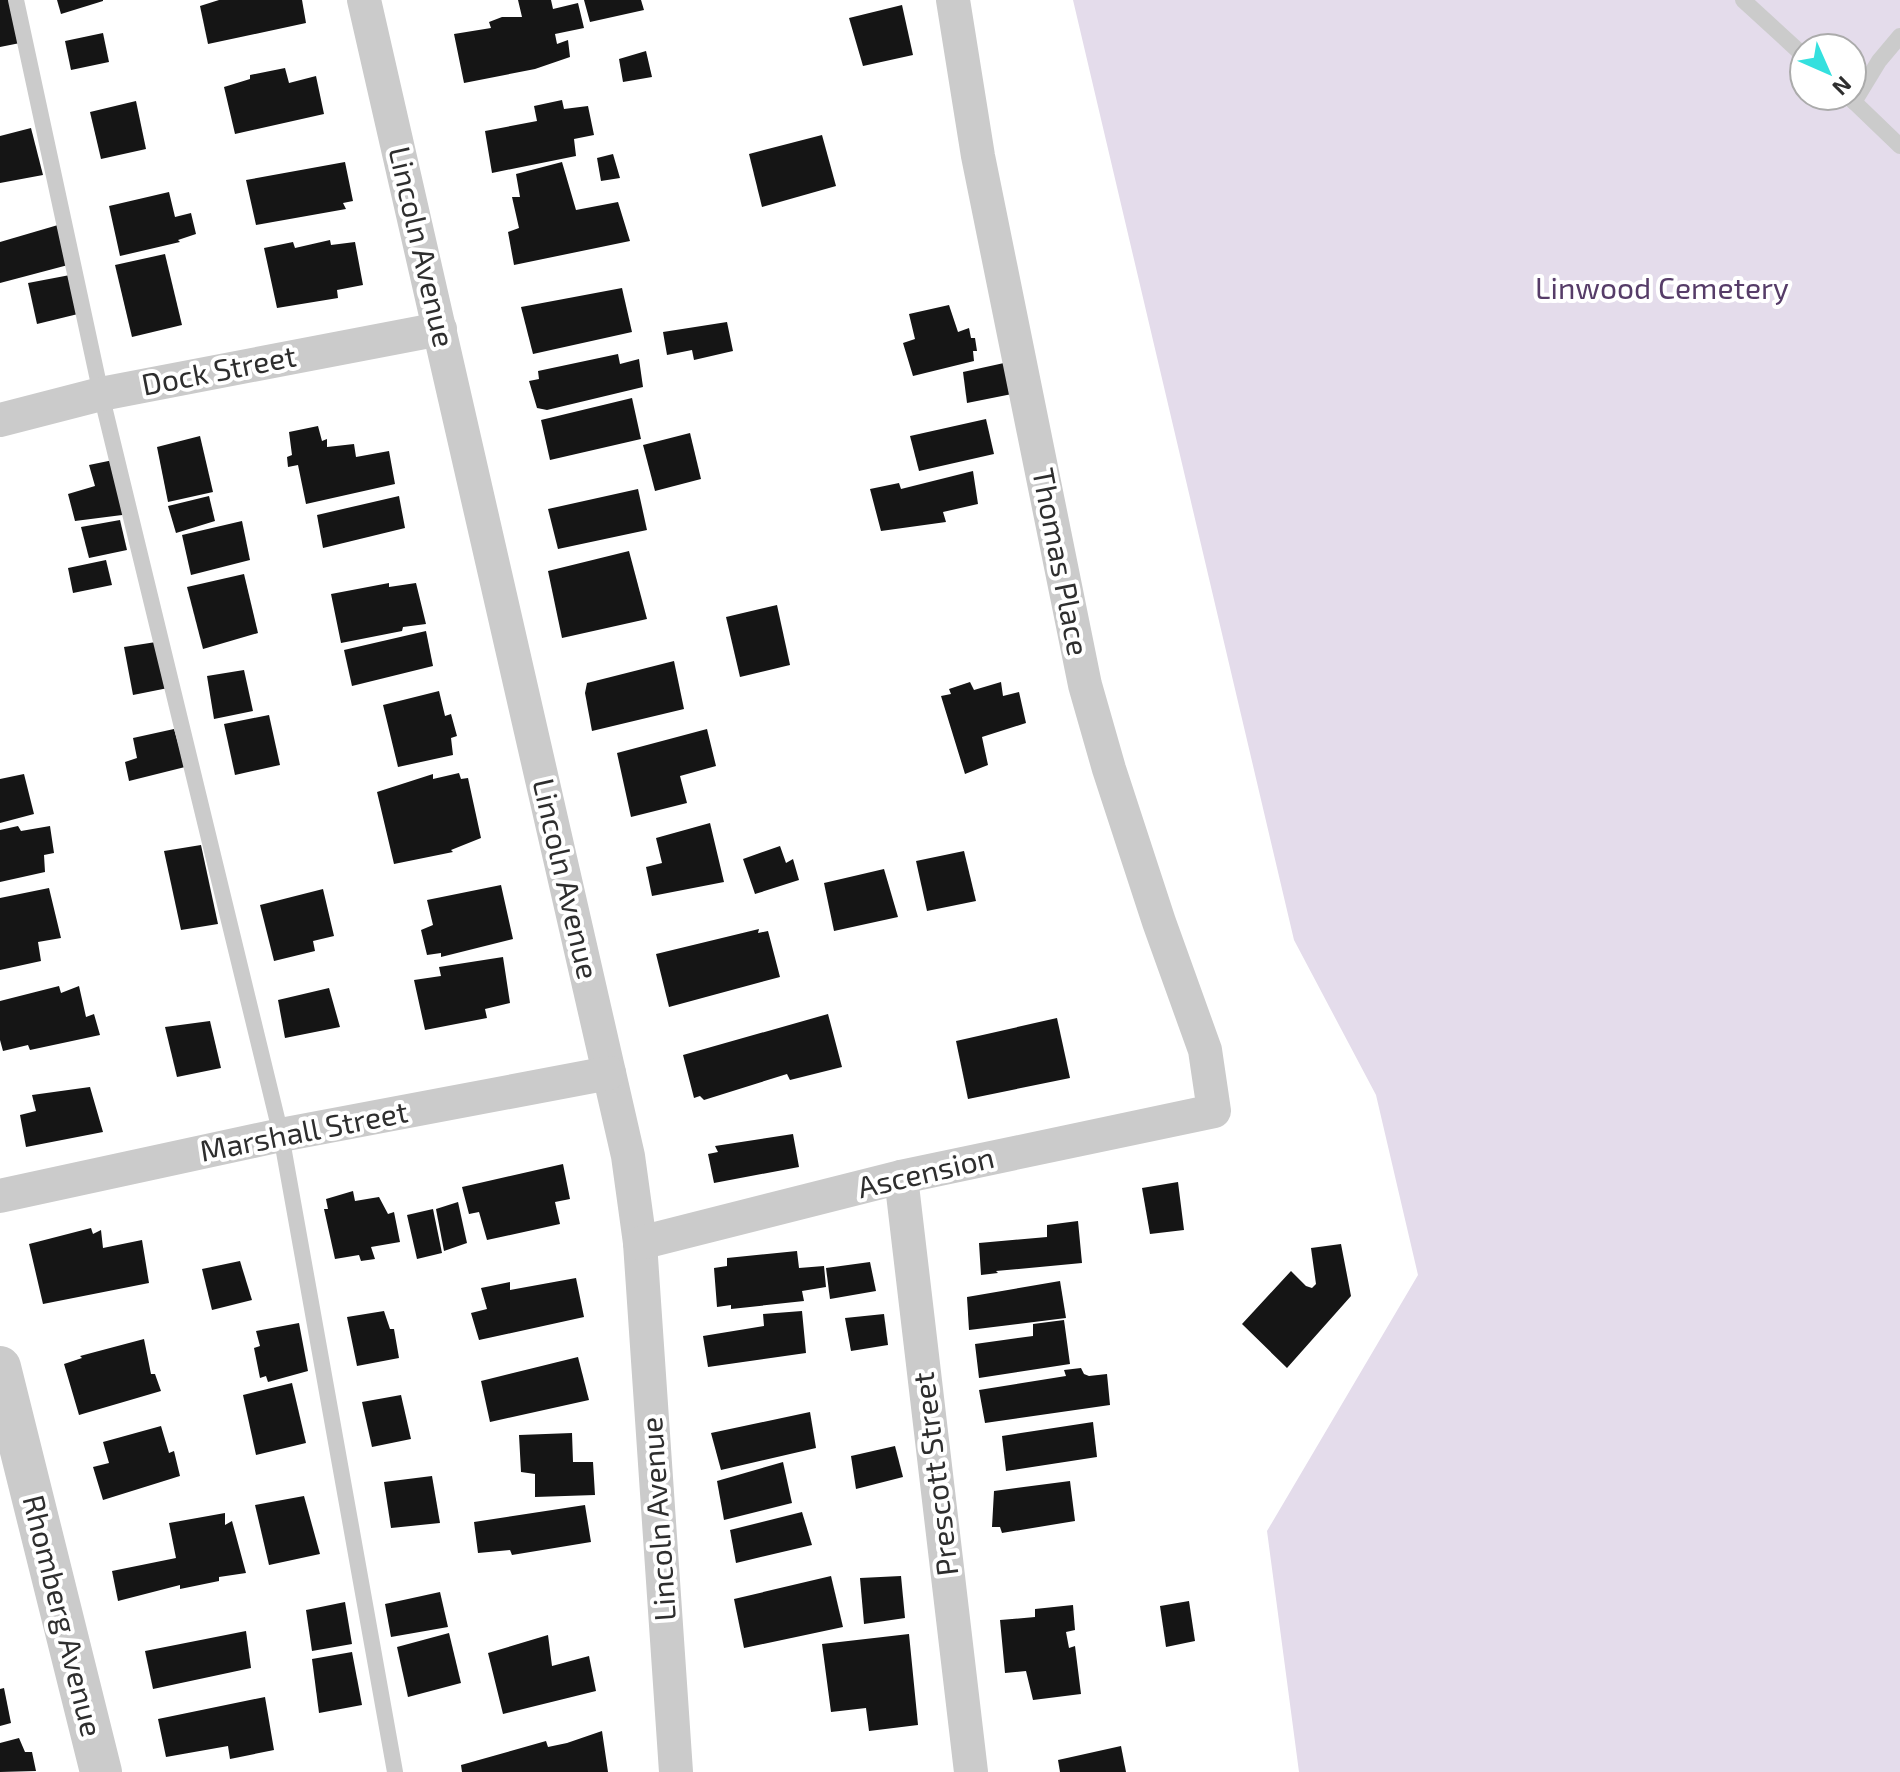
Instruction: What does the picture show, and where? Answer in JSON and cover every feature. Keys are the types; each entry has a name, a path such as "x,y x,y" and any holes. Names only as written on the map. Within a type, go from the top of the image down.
{"street":[{"name":"Lincoln Avenue","path":"364,0 628,1156 640,1243 676,1772"},
{"name":"Thomas Place","path":"953,0 978,156 1085,685 1150,894 1205,1050 1214,1111"},
{"name":"Dock Street","path":"0,420 101,394 440,329"},
{"name":"Marshall Street","path":"0,1196 281,1135 609,1073"},
{"name":"Ascension","path":"640,1243 901,1177 1214,1111"},
{"name":"Prescott Street","path":"901,1177 961,1770"},
{"name":"Rhomberg Avenue","path":"0,1367 101,1772"}],"lane":[{"path":"16,0 101,394 281,1135 395,1772"},
{"path":"1743,0 1788,41"},
{"path":"1868,76 1900,36"},
{"path":"1865,112 1900,146"}],"green space":[{"name":"Linwood Cemetery","path":"1073,0 1900,0 1900,1772 1299,1772 1267,1531 1418,1275 1376,1095 1294,940"}],"building":[{"path":"0,0 11,0 20,43 0,47"},
{"path":"57,0 103,0 103,1 61,14"},
{"path":"219,0 302,0 306,23 208,44 200,6"},
{"path":"518,0 551,0 553,9 578,3 584,28 555,34 557,44 568,40 570,57 535,69 464,83 454,34 491,28 489,22 502,17 522,17"},
{"path":"584,0 641,0 644,10 590,22"},
{"path":"902,5 913,55 863,66 849,18"},
{"path":"103,33 109,62 71,70 65,41"},
{"path":"646,51 652,77 623,82 619,59"},
{"path":"285,68 289,83 316,76 324,114 235,134 224,87 250,79 250,75"},
{"path":"562,100 564,109 588,106 594,135 574,139 576,156 492,173 485,131 537,121 534,106"},
{"path":"136,101 146,149 101,159 90,112"},
{"path":"31,128 43,175 0,183 0,136"},
{"path":"822,135 836,186 762,207 749,154"},
{"path":"613,154 620,178 601,181 597,158"},
{"path":"345,162 353,201 343,203 346,209 256,225 246,180"},
{"path":"562,162 576,210 618,202 630,241 514,265 508,232 519,228 512,197 520,197 516,174"},
{"path":"169,192 175,217 191,213 196,234 178,240 180,242 120,256 109,206"},
{"path":"58,225 68,265 0,283 0,242"},
{"path":"330,240 331,245 355,242 363,285 337,290 338,298 277,308 264,248 293,242 295,248"},
{"path":"165,254 182,325 132,337 115,265"},
{"path":"70,275 78,314 37,324 28,283"},
{"path":"622,288 632,332 533,354 521,307"},
{"path":"949,305 958,332 969,328 971,338 975,338 977,351 973,351 974,361 913,376 903,343 915,339 909,314"},
{"path":"727,322 733,351 694,360 692,350 667,355 663,332"},
{"path":"618,354 620,364 639,359 643,387 547,410 537,408 529,381 539,379 538,371"},
{"path":"1004,363 1012,394 967,403 963,372"},
{"path":"632,398 641,439 550,460 541,420"},
{"path":"986,419 994,454 919,471 910,436"},
{"path":"318,426 322,441 327,439 327,447 354,444 356,457 389,451 395,484 306,504 298,465 288,467 287,457 292,455 289,432"},
{"path":"690,433 701,479 655,491 643,445"},
{"path":"200,436 213,492 168,502 157,447"},
{"path":"118,459 130,514 75,521 68,494 95,486 89,465"},
{"path":"973,471 978,504 943,512 946,522 881,531 870,489 899,483 901,489"},
{"path":"638,489 647,530 558,549 548,509"},
{"path":"209,496 215,521 176,533 168,506"},
{"path":"399,496 405,528 323,548 317,515"},
{"path":"120,520 127,550 89,558 81,527"},
{"path":"242,521 250,560 191,575 182,535"},
{"path":"629,551 647,619 562,638 548,571"},
{"path":"106,560 112,585 73,593 68,568"},
{"path":"244,574 258,633 203,649 187,587"},
{"path":"389,583 389,587 416,583 426,624 341,643 331,594"},
{"path":"777,605 790,665 740,677 726,617"},
{"path":"426,631 433,666 352,686 344,650"},
{"path":"156,642 168,688 133,695 124,647"},
{"path":"674,661 684,709 592,731 585,693 587,683"},
{"path":"244,670 253,711 214,719 207,676"},
{"path":"970,682 974,690 1001,682 1003,696 1019,692 1026,723 982,737 988,765 965,774 941,696 951,694 949,689"},
{"path":"439,691 445,716 451,714 457,736 451,738 453,755 398,767 383,705"},
{"path":"269,715 280,765 235,775 224,724"},
{"path":"174,729 185,767 129,781 125,762 137,758 133,738"},
{"path":"707,729 716,766 680,776 687,803 631,817 617,753"},
{"path":"459,773 461,779 468,778 481,838 451,850 453,852 394,864 377,792 433,774 433,779"},
{"path":"24,774 34,814 0,823 0,779"},
{"path":"710,823 724,882 652,896 646,867 662,863 656,838"},
{"path":"18,826 21,831 50,826 54,853 44,855 45,872 0,882 0,830"},
{"path":"201,845 218,924 181,930 164,851"},
{"path":"780,846 786,863 793,859 799,880 755,894 743,859"},
{"path":"964,851 976,901 927,911 916,861"},
{"path":"884,869 898,917 834,931 824,883"},
{"path":"501,885 513,939 441,957 441,953 427,955 421,930 433,925 427,900"},
{"path":"49,888 61,938 38,942 41,961 0,970 0,898"},
{"path":"323,889 334,936 313,941 315,951 274,961 260,905"},
{"path":"759,929 758,933 768,931 780,977 669,1007 656,954"},
{"path":"503,957 510,1003 485,1009 487,1018 425,1030 414,980 441,976 439,967"},
{"path":"59,986 61,993 79,986 86,1017 94,1014 100,1035 30,1050 28,1045 3,1051 0,1001"},
{"path":"329,988 340,1027 285,1038 278,1000"},
{"path":"828,1014 842,1067 790,1080 787,1074 704,1100 700,1096 694,1098 683,1055"},
{"path":"1057,1018 1070,1078 968,1099 956,1041"},
{"path":"210,1021 221,1068 177,1077 165,1027"},
{"path":"90,1087 103,1132 26,1147 20,1115 36,1111 32,1095"},
{"path":"793,1134 799,1167 714,1183 708,1154 718,1152 715,1146"},
{"path":"563,1164 570,1199 555,1202 560,1224 487,1240 479,1212 469,1214 462,1187"},
{"path":"1178,1182 1184,1230 1150,1234 1142,1188"},
{"path":"353,1191 355,1201 379,1197 388,1214 394,1212 400,1242 371,1247 375,1259 361,1261 359,1255 335,1259 324,1209 328,1209 326,1199"},
{"path":"458,1202 467,1243 444,1251 436,1209"},
{"path":"433,1209 442,1253 417,1259 407,1215"},
{"path":"1078,1221 1082,1263 981,1275 979,1243 1047,1237 1047,1225"},
{"path":"91,1228 93,1234 101,1230 103,1248 142,1240 149,1283 43,1304 29,1244"},
{"path":"1341,1244 1351,1296 1287,1368 1242,1324 1291,1271 1312,1288 1316,1284 1311,1248"},
{"path":"797,1251 799,1268 824,1266 826,1287 802,1291 804,1301 731,1309 731,1305 717,1307 714,1268 727,1266 727,1258"},
{"path":"240,1261 252,1300 212,1310 202,1269"},
{"path":"870,1262 876,1291 830,1299 826,1268"},
{"path":"576,1278 584,1317 479,1340 471,1313 487,1309 481,1288 510,1282 510,1290"},
{"path":"1060,1281 1066,1318 969,1330 967,1297"},
{"path":"384,1311 390,1329 394,1329 399,1358 357,1366 347,1317"},
{"path":"802,1311 806,1353 708,1367 703,1336 764,1326 763,1314"},
{"path":"884,1314 888,1345 851,1351 845,1318"},
{"path":"1064,1320 1070,1364 979,1378 975,1344 1033,1336 1033,1324"},
{"path":"299,1323 308,1371 268,1382 266,1376 260,1378 254,1348 260,1346 256,1331"},
{"path":"144,1339 151,1374 155,1374 161,1391 79,1415 64,1364 82,1358 80,1356"},
{"path":"578,1357 589,1400 490,1422 481,1381"},
{"path":"1081,1368 1089,1376 1107,1374 1110,1405 985,1423 979,1390 1066,1376 1064,1370"},
{"path":"292,1383 306,1443 256,1455 243,1395"},
{"path":"401,1395 411,1439 372,1447 362,1402"},
{"path":"810,1412 816,1448 721,1470 711,1433"},
{"path":"1093,1422 1097,1457 1006,1471 1002,1436"},
{"path":"161,1426 169,1453 174,1451 180,1476 103,1500 93,1467 109,1463 103,1442"},
{"path":"572,1433 573,1462 593,1462 595,1495 535,1497 535,1474 521,1472 519,1435"},
{"path":"895,1446 903,1477 856,1489 851,1456"},
{"path":"783,1462 792,1503 724,1520 717,1481"},
{"path":"432,1476 440,1523 391,1528 384,1482"},
{"path":"1070,1481 1075,1521 1002,1533 1000,1527 992,1527 994,1491"},
{"path":"304,1496 320,1554 269,1565 255,1505"},
{"path":"585,1505 591,1542 512,1555 510,1550 478,1553 474,1522"},
{"path":"802,1512 812,1545 736,1563 730,1530"},
{"path":"225,1513 225,1525 232,1521 246,1573 118,1601 112,1571 176,1558 169,1523"},
{"path":"831,1576 843,1627 744,1648 734,1599"},
{"path":"901,1576 905,1618 864,1624 860,1578"},
{"path":"440,1592 448,1627 391,1637 385,1604"},
{"path":"1189,1601 1195,1641 1166,1647 1160,1606"},
{"path":"345,1602 352,1644 312,1651 306,1610"},
{"path":"1073,1605 1075,1630 1066,1632 1069,1648 1075,1646 1081,1694 1033,1700 1026,1671 1005,1673 1000,1620 1035,1617 1035,1609"},
{"path":"246,1631 251,1668 153,1689 145,1651"},
{"path":"449,1633 461,1683 408,1697 397,1647"},
{"path":"909,1634 918,1725 869,1731 866,1708 831,1712 822,1644"},
{"path":"548,1635 552,1666 589,1656 596,1691 503,1714 488,1653"},
{"path":"352,1652 362,1705 319,1713 312,1659"},
{"path":"4,1688 11,1723 0,1726 0,1689"},
{"path":"265,1697 274,1750 230,1759 228,1746 166,1757 158,1719"},
{"path":"602,1731 608,1772 462,1772 461,1765 546,1741 548,1747 567,1743"},
{"path":"19,1738 25,1752 32,1752 36,1771 0,1772 0,1743"},
{"path":"1121,1746 1126,1772 1060,1772 1058,1760"}]}
